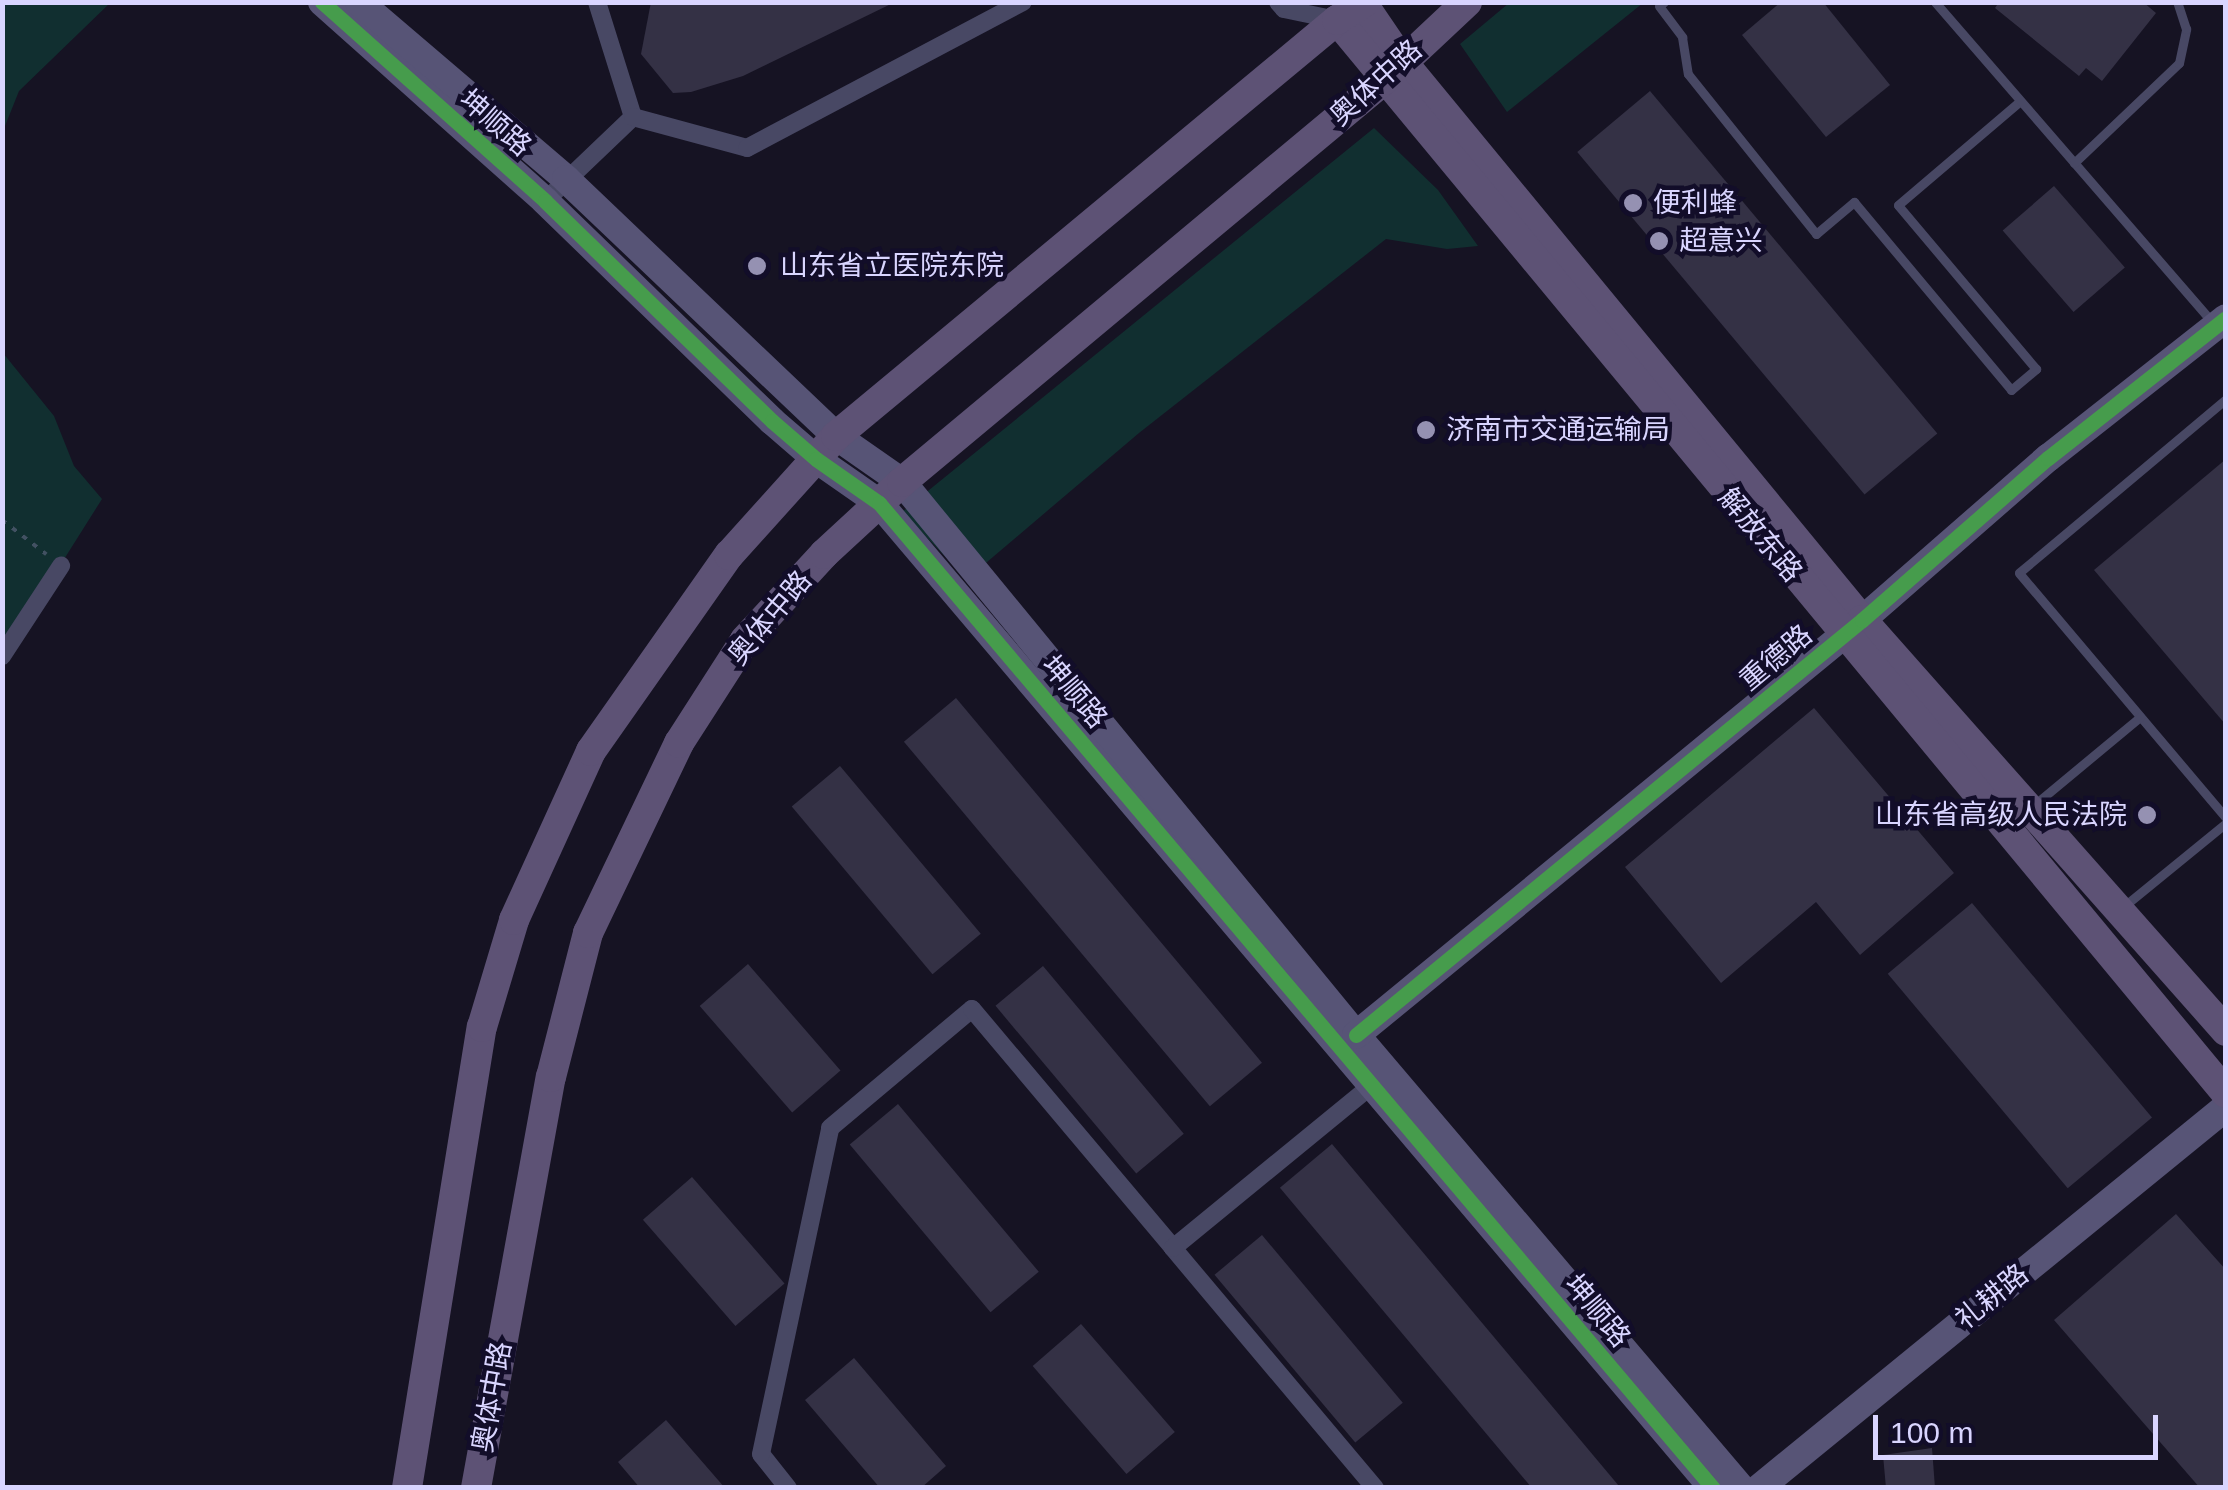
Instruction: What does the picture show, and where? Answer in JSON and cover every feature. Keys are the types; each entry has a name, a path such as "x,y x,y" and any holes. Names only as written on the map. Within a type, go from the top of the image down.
{"main road":[{"name":"奥体中路","path":"476,1488 551,1077 588,933 679,743 745,640 824,554 902,482 1468,2"},
{"name":"解放东路","path":"1357,7 1392,70 1852,627 2226,1092"},
{"path":"407,1488 482,1026 514,920 591,752 729,556 836,436 1357,7"},
{"name":"解放东路","path":"1852,627 2030,808 2226,1031"}],"street":[{"name":"坤顺路","path":"322,2 545,200 816,459 879,503 1740,1488"},
{"name":"坤顺路","path":"359,2 566,179 836,436 902,482 1356,1034 1380,1078 1712,1488"},
{"path":"597,2 633,118"},
{"path":"633,118 747,148 1022,2"},
{"path":"1278,2 1284,10 1357,7"},
{"path":"545,200 633,118"},
{"name":"重德路","path":"1356,1034 1852,627 2048,458 2221,322"},
{"path":"2,656 61,566"},
{"path":"788,1488 761,1454 830,1128 972,1009 1375,1488"},
{"path":"1173,1248 1380,1078"},
{"name":"礼耕路","path":"1759,1488 2226,1107"}],"lane":[{"path":"1664,2 1659,6 1682,37 1688,74 1816,234 1854,202 2011,390 2036,369 1898,205 2020,102"},
{"path":"1935,2 2074,164 2221,322"},
{"path":"2074,164 2179,64 2186,29 2176,2"},
{"path":"2120,909 2226,820 2019,573 2226,399"},
{"path":"2030,808 2140,717"}],"green space":[{"path":"3,2 110,3 19,91 3,131"},
{"path":"1509,3 1643,3 1507,112 1460,44"},
{"path":"1374,128 1438,190 1478,246 1447,249 1386,239 1139,433 967,579 902,512"},
{"path":"3,353 54,416 74,466 102,499 3,656"}],"building":[{"path":"651,2 895,2 743,76 691,92 673,93 641,54"},
{"path":"1781,2 1823,2 1890,85 1826,137 1742,35"},
{"path":"1999,2 2143,2 2156,13 2102,81 2086,68 2079,76 1995,8"},
{"path":"1650,91 1937,433 1865,494 1577,152"},
{"path":"2054,186 2125,268 2074,312 2003,231"},
{"path":"2226,459 2226,725 2094,570"},
{"path":"956,698 1262,1063 1210,1106 904,742"},
{"path":"1814,708 1954,873 1860,955 1816,902 1721,983 1625,867"},
{"path":"840,766 981,934 933,974 792,806"},
{"path":"1972,903 2152,1117 2068,1188 1888,974"},
{"path":"748,964 841,1070 792,1112 700,1006"},
{"path":"1043,966 1184,1134 1136,1174 996,1006"},
{"path":"898,1104 1039,1272 991,1312 850,1144"},
{"path":"1332,1144 1621,1488 1532,1488 1280,1188"},
{"path":"692,1177 785,1283 735,1326 643,1220"},
{"path":"2176,1214 2226,1270 2226,1488 2200,1488 2054,1320"},
{"path":"1262,1235 1403,1403 1355,1443 1215,1275"},
{"path":"1081,1324 1175,1432 1127,1474 1033,1366"},
{"path":"854,1358 946,1466 921,1488 880,1488 805,1400"},
{"path":"666,1420 725,1488 640,1488 618,1462"},
{"path":"1932,1448 1935,1488 1886,1488 1883,1455"}],"cycle path":[{"path":"322,2 545,201 772,421 816,459 879,503 1713,1488"},
{"path":"1356,1035 1862,620 2048,458 2226,318"}],"place":[{"name":"便利蜂","path":"1633,203"},
{"name":"超意兴","path":"1659,241"},
{"name":"山东省立医院东院","path":"757,266"},
{"name":"济南市交通运输局","path":"1426,430"},
{"name":"山东省高级人民法院","path":"2147,815"}]}
